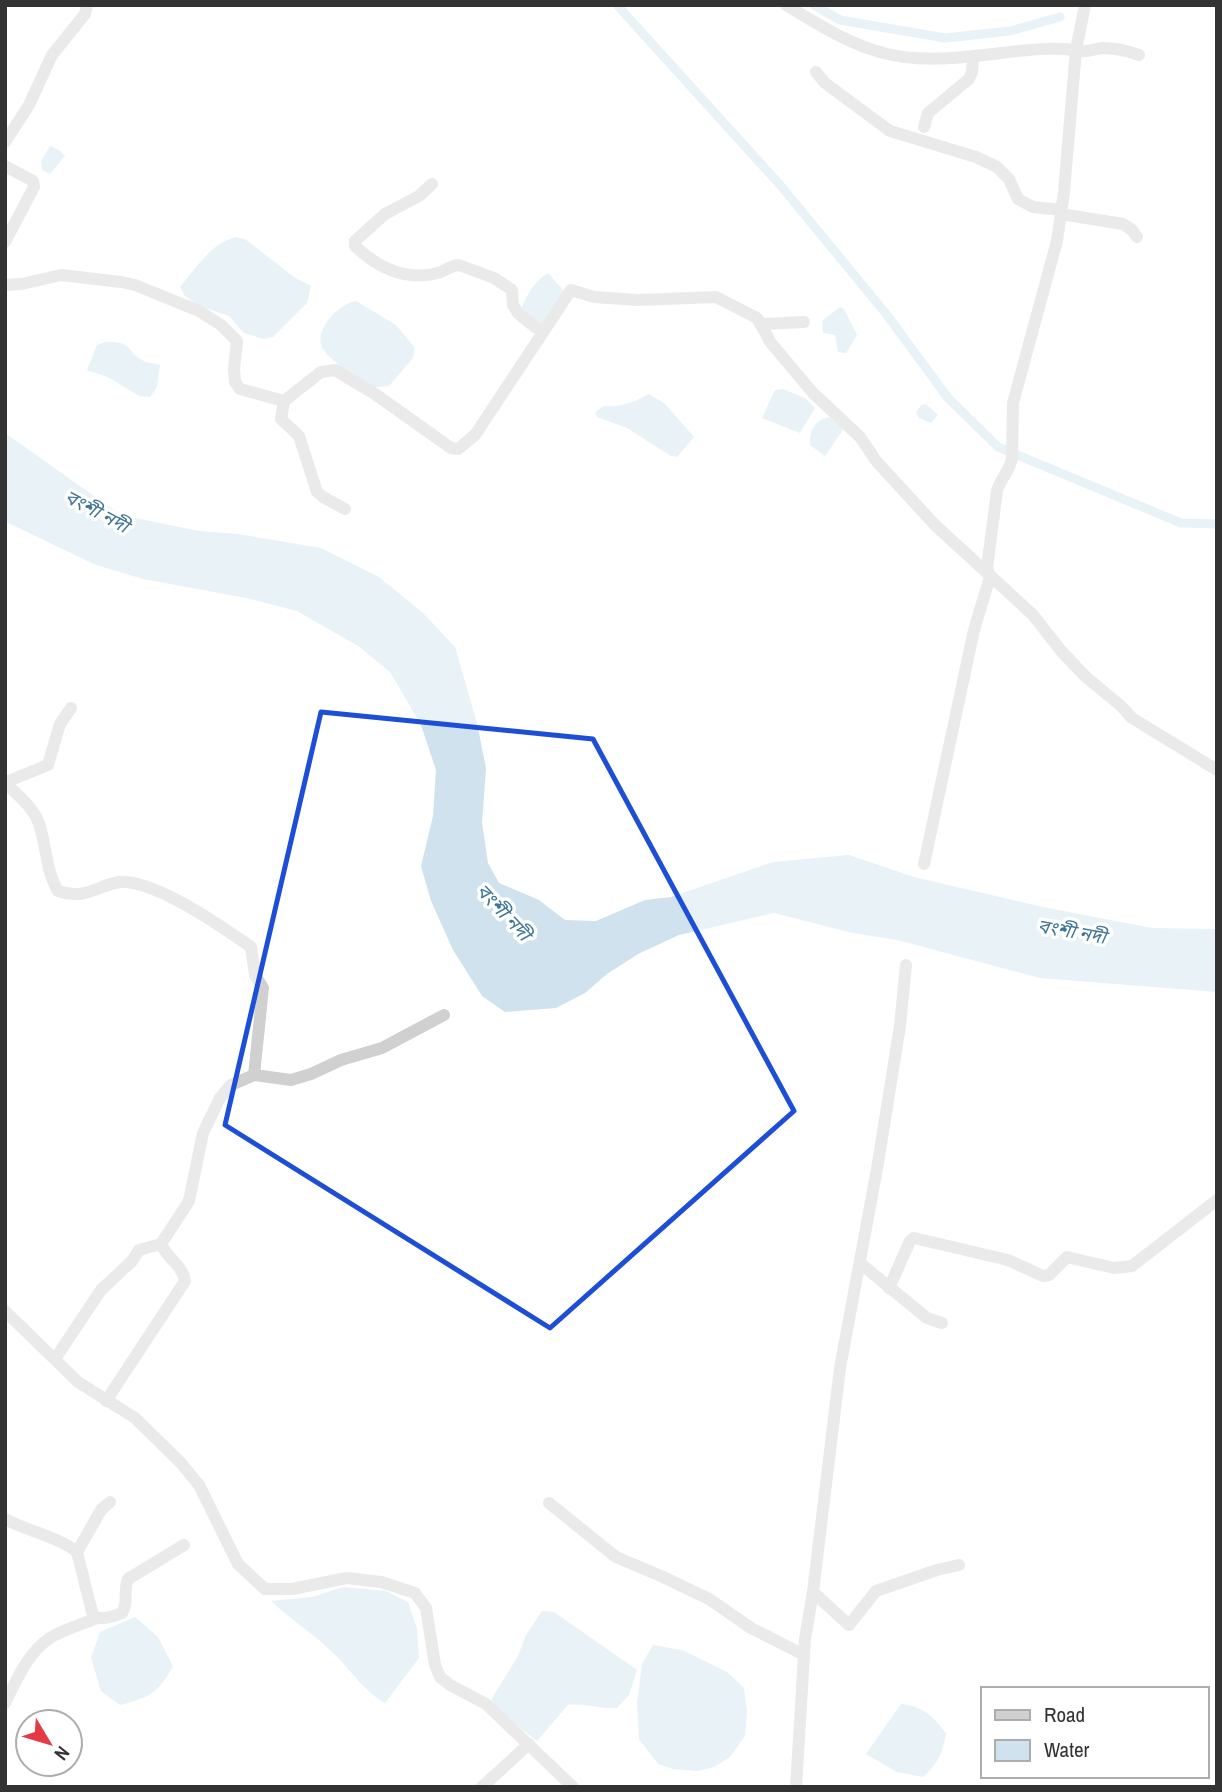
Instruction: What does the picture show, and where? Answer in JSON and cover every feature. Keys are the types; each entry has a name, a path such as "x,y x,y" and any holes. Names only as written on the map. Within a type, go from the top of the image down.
{"street":[{"path":"5,142 29,105 52,55 85,14 87,5"},
{"path":"786,5 857,45 876,52 920,60 1045,49 1086,51 1105,48 1139,55"},
{"path":"924,864 974,630 990,578 987,568 997,491 1013,458 1013,403 1057,241 1076,50 1085,5"},
{"path":"924,127 929,113 972,75 973,57"},
{"path":"816,72 825,83 890,131 997,166 1009,178 1018,199 1032,207 1123,224 1137,237"},
{"path":"5,166 33,181 34,187 5,242"},
{"path":"432,184 419,196 385,214 355,241 355,246 382,267 404,275 437,273 454,265 465,265 485,274 512,290 513,305 518,313 543,331"},
{"path":"5,285 61,275 121,282 199,311 221,325 237,341 234,369 235,382 240,389 284,401"},
{"path":"345,509 317,492 299,436 281,419 284,401 321,372 335,370 376,394 457,449 464,446 474,435 571,290 594,297 716,297 757,318 771,343 813,393 860,437 877,462 935,525 1033,615 1086,677 1132,718 1217,770"},
{"path":"760,324 804,322"},
{"path":"71,708 61,724 48,765 6,782 39,822 52,881 58,891 70,895 81,895 123,882 142,886 189,908 251,947 255,975 262,988 254,1075"},
{"path":"796,1787 804,1654 840,1368 861,1264 900,1026 906,965"},
{"path":"55,1359 104,1285 131,1261 139,1250 161,1244 189,1201 203,1133 220,1098 231,1084 254,1075 291,1080 311,1074 341,1060 382,1048 444,1016"},
{"path":"888,1288 910,1241 915,1238 1008,1260 1044,1276 1049,1275 1067,1257 1114,1268 1132,1266 1217,1200"},
{"path":"106,1401 185,1282 184,1275 164,1253 161,1244"},
{"path":"861,1264 927,1318 942,1323"},
{"path":"5,1311 78,1381 143,1425 181,1463 199,1485 238,1564 262,1587 267,1590 292,1589 347,1578 382,1582 415,1593 426,1608 435,1665 440,1677 486,1704 573,1787"},
{"path":"77,1552 101,1510 110,1502"},
{"path":"549,1503 616,1557 709,1599 751,1628 804,1654"},
{"path":"5,1519 39,1535 62,1542 77,1552 93,1616 97,1618 104,1619 122,1613 127,1606 128,1579 184,1545"},
{"path":"813,1592 849,1625 876,1591 959,1565"},
{"path":"5,1703 10,1685 38,1648 50,1639 97,1618"},
{"path":"482,1787 529,1744"}],"highlighted area":[{"path":"321,712 593,739 794,1111 550,1328 225,1125"}],"water":[{"path":"50,146 65,156 50,174 42,170 41,161"},
{"path":"236,237 245,239 294,277 311,286 307,303 273,337 264,339 244,333 229,316 199,306 185,296 180,287 211,251"},
{"path":"548,273 564,291 543,324 535,323 521,311 531,289"},
{"path":"356,301 396,325 415,348 413,358 389,386 373,387 361,380 335,362 321,345 322,331 330,317"},
{"path":"840,307 844,309 857,335 846,353 838,352 835,335 823,333 822,321"},
{"path":"106,342 121,343 142,360 160,365 157,387 150,397 139,396 110,378 87,370 97,345"},
{"path":"783,389 805,398 815,408 800,433 762,418 775,390"},
{"path":"649,394 665,404 694,437 677,457 671,456 627,428 597,417 595,413 603,406 627,404"},
{"path":"926,404 938,415 931,423 919,418 916,413 921,405"},
{"path":"828,417 841,424 843,430 825,456 810,445 810,440 816,424"},
{"name":"বংশী নদী","path":"5,433 121,515 199,531 238,534 321,548 379,577 423,613 455,647 477,723 486,768 482,823 488,863 499,883 539,900 565,920 596,921 645,900 671,897 773,862 849,855 914,877 1043,907 1152,928 1217,929 1217,992 1040,978 897,940 853,933 774,913 679,935 638,954 607,974 585,993 556,1008 505,1012 482,996 453,950 431,901 421,866 433,816 436,770 421,725 390,672 358,646 297,611 246,598 143,579 96,565 5,522"},
{"path":"343,1587 386,1591 408,1602 417,1628 419,1658 385,1703 370,1692 323,1643 271,1601 312,1597"},
{"path":"542,1611 554,1612 637,1670 629,1695 617,1708 568,1705 537,1741 511,1721 491,1700"},
{"path":"135,1617 158,1637 173,1666 152,1693 120,1705 101,1691 91,1658 100,1632"},
{"path":"653,1645 682,1650 727,1672 744,1688 747,1712 745,1736 730,1757 714,1767 697,1771 673,1769 658,1764 639,1739 637,1704 642,1664"},
{"path":"901,1704 927,1713 946,1733 939,1757 923,1777 897,1772 866,1754"}],"waterway":[{"path":"617,5 781,186 887,315 948,398 998,447 1181,523 1217,524"},
{"path":"814,5 840,20 945,38 1010,31 1060,17"}]}
